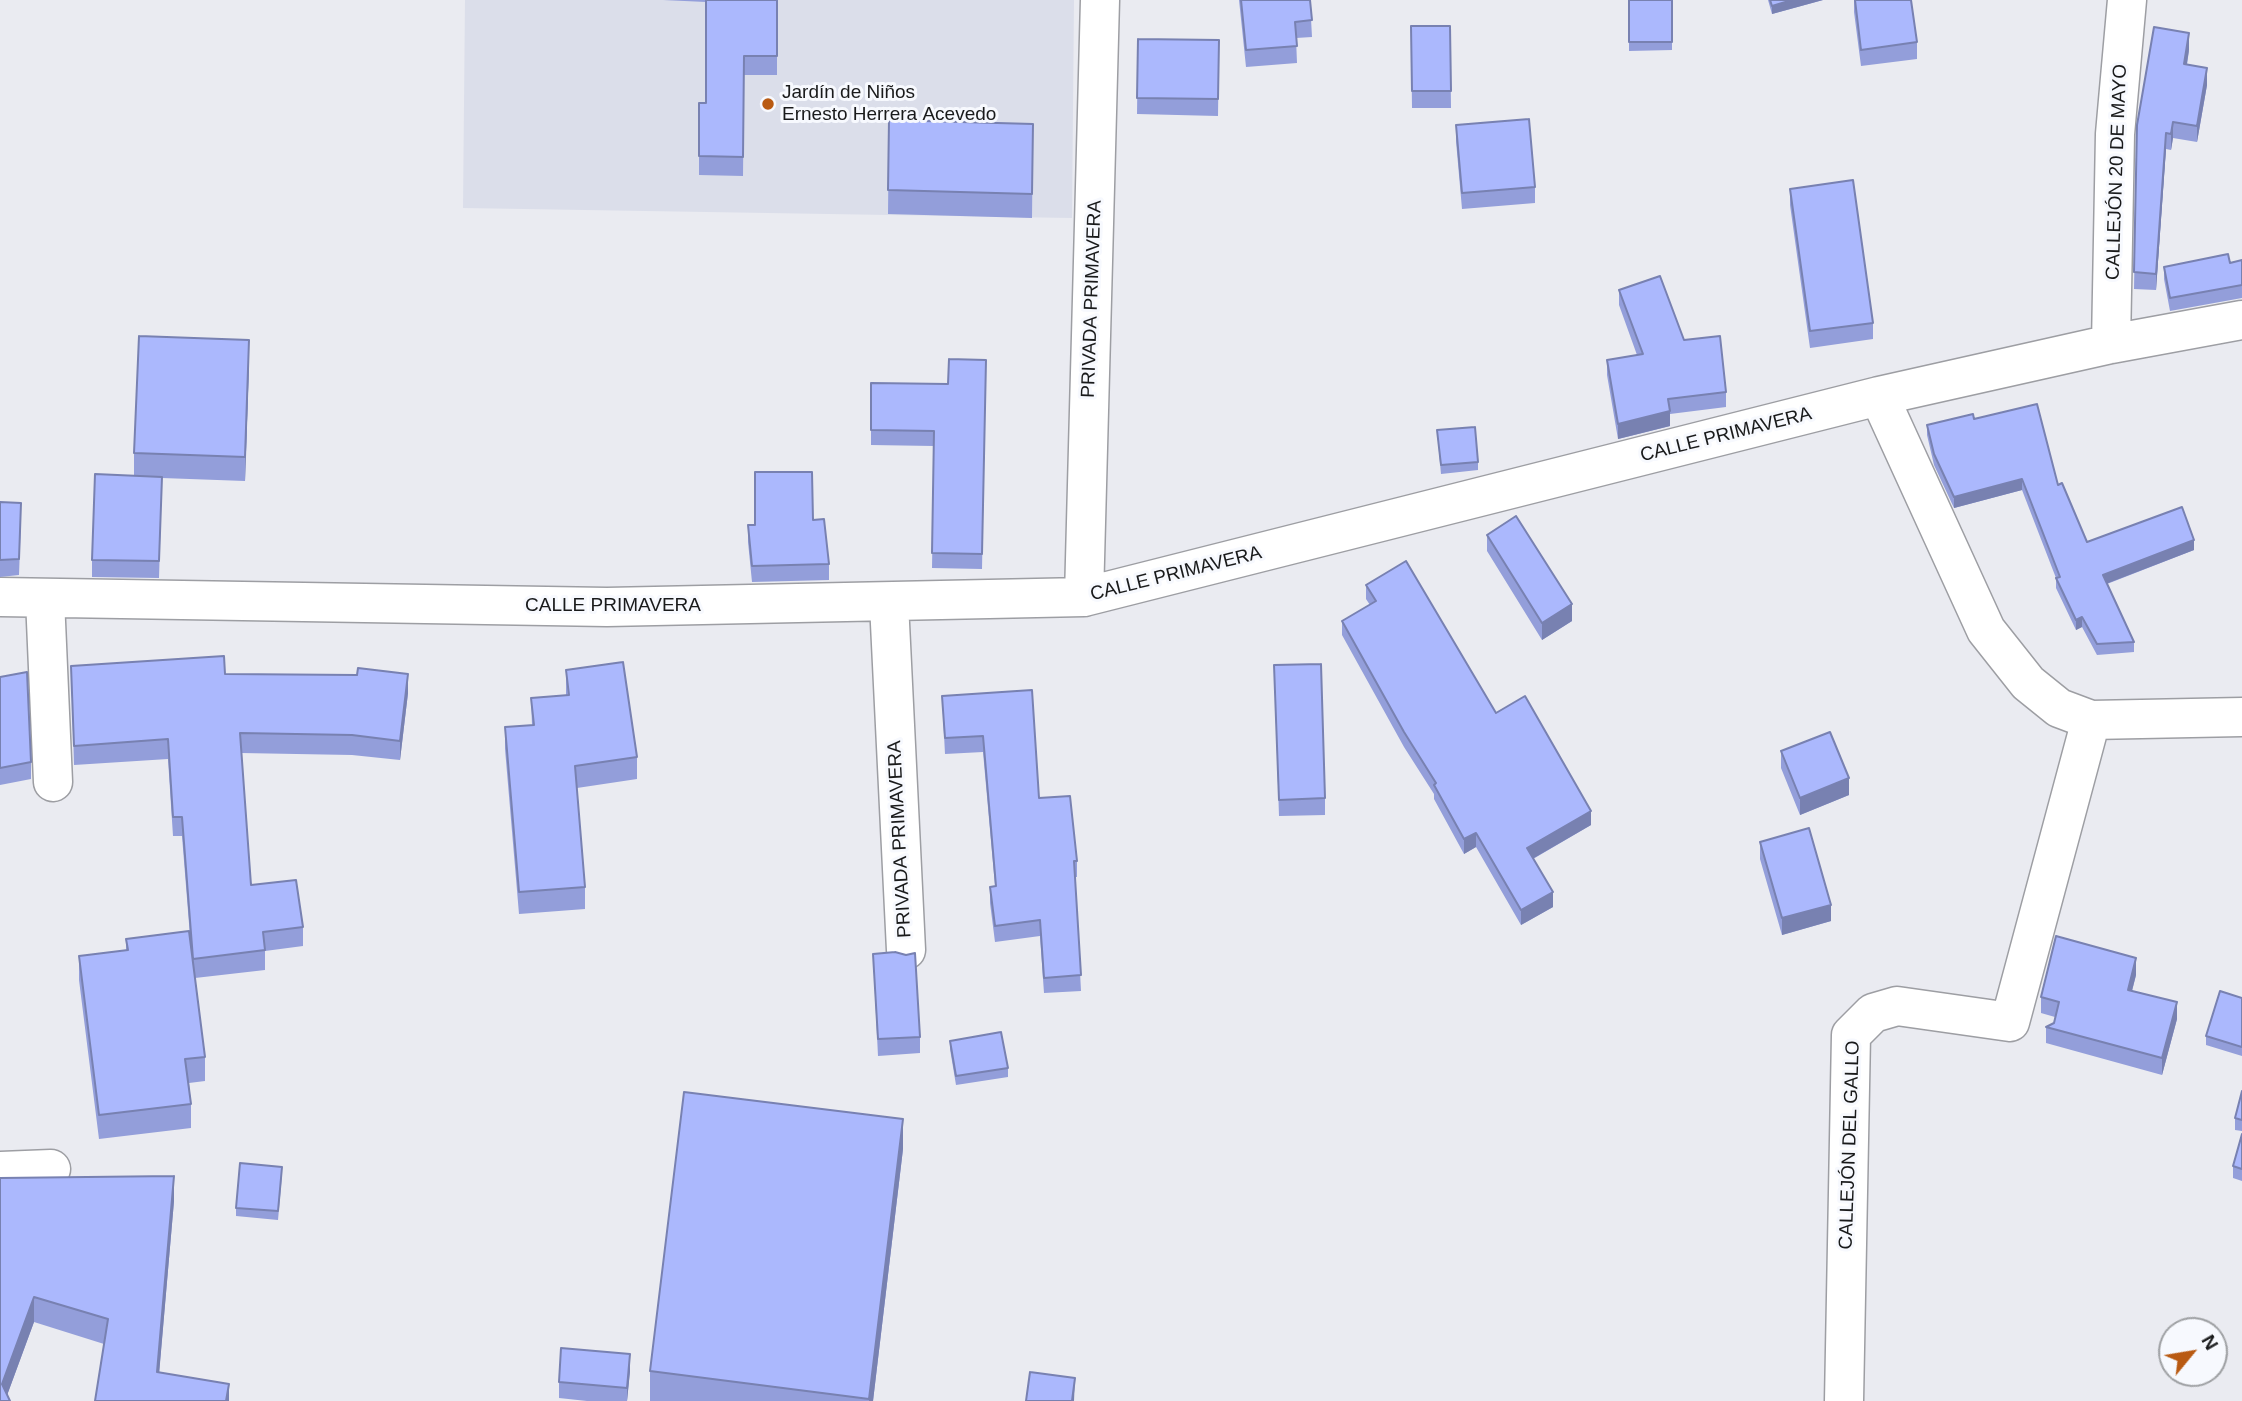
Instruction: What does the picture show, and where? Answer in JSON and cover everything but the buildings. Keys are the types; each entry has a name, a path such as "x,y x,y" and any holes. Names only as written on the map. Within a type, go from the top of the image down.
{"street":[{"name":"PRIVADA PRIMAVERA","path":"1084,597 1100,0"},
{"name":"CALLEJÓN 20 DE MAYO","path":"2111,344 2115,134 2127,0"},
{"name":"CALLE PRIMAVERA","path":"0,597 607,607 1084,597 1879,396 2111,344 2242,320"},
{"path":"1879,396 1986,630 2028,683 2059,708 2091,720 2242,718"},
{"path":"44,599 53,782"},
{"name":"PRIVADA PRIMAVERA","path":"889,603 906,950"},
{"name":"CALLEJÓN DEL GALLO","path":"1844,1401 1851,1035 1873,1013 1897,1006 2010,1022 2091,720"},
{"path":"0,1171 51,1169"}],"shaded area":[{"name":"Jardín de Niños Ernesto Herrera Acevedo","path":"465,0 1074,0 1072,218 463,208"}],"place":[{"name":"Jardín de Niños Ernesto Herrera Acevedo","path":"768,104"}]}
